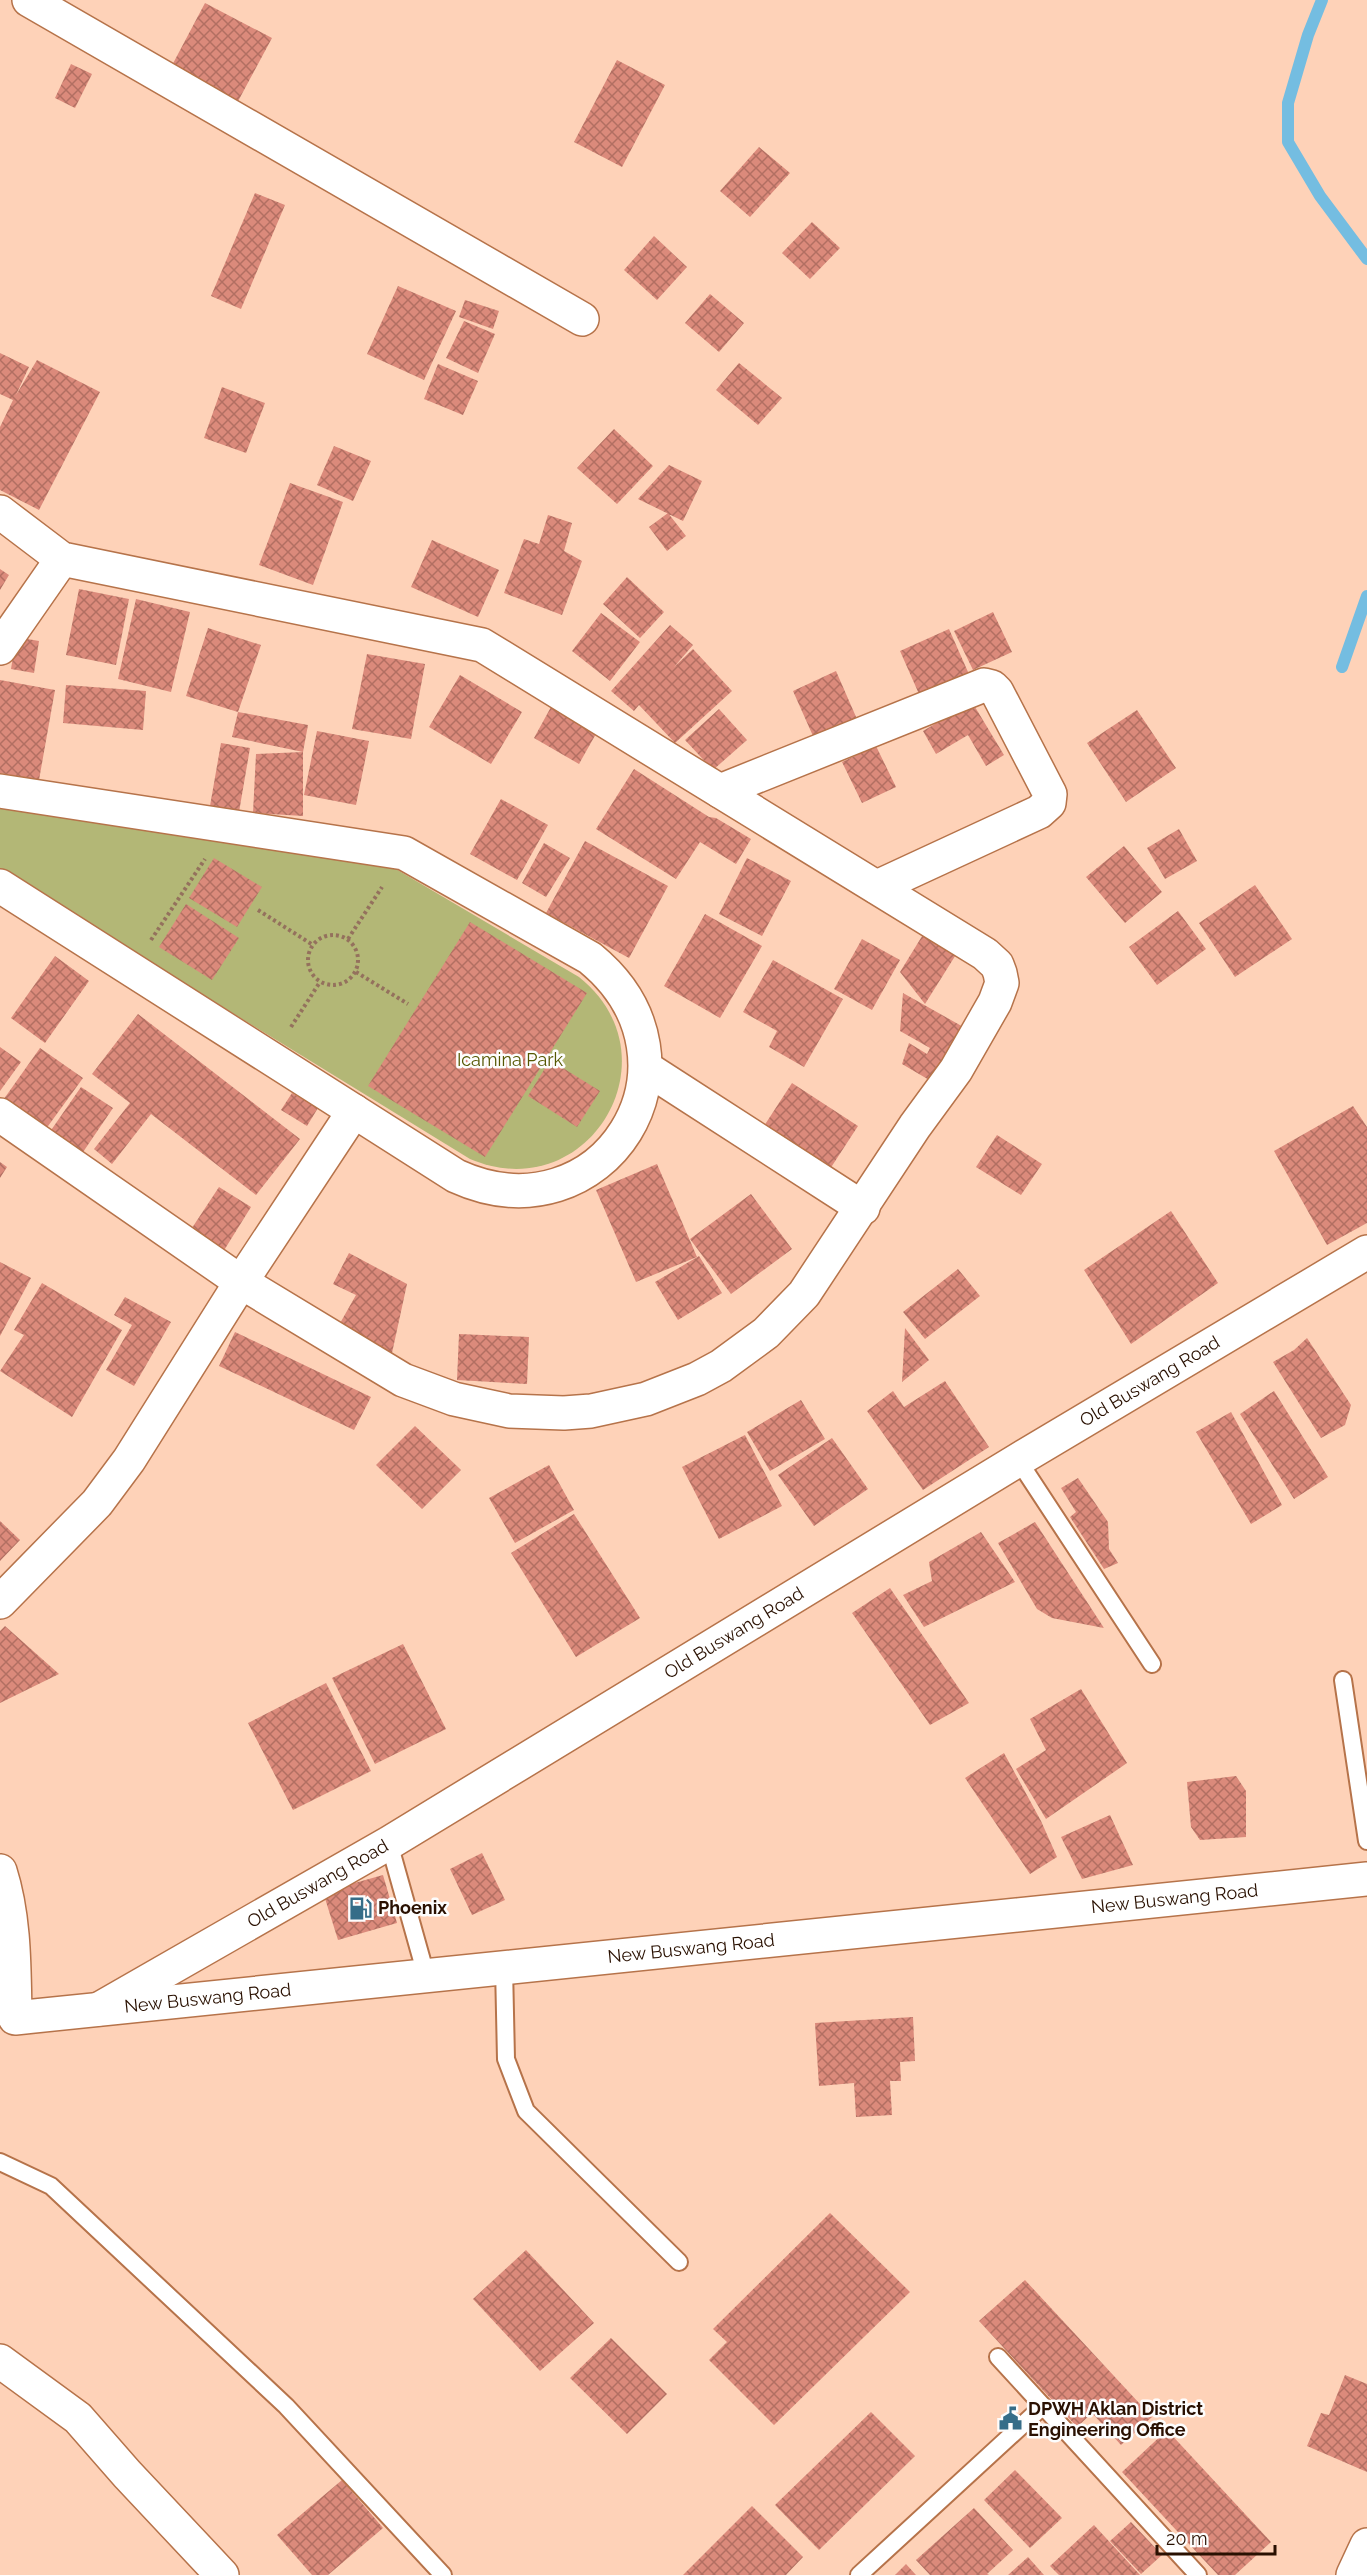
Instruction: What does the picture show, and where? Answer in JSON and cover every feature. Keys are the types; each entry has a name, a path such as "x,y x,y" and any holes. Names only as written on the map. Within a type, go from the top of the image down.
{"street":[{"path":"29,0 582,319"},
{"path":"0,512 62,559 482,645 992,958 997,965 1002,983 995,1002 956,1070 915,1126 863,1208 804,1294 780,1321 722,1366 672,1390 637,1402 591,1411 564,1413 509,1411 481,1407 428,1391 403,1380 241,1282 0,1115"},
{"path":"0,648 62,559"},
{"path":"720,791 984,685 992,687 997,692 1050,794 1049,803 1039,812 877,887"},
{"path":"0,791 404,853 590,958 607,972 633,1007 640,1027 646,1068 636,1111 614,1148 580,1175 539,1189 518,1191 476,1185 456,1176 0,886"},
{"path":"646,1068 863,1208"},
{"path":"0,1602 98,1503 129,1460 241,1282 354,1111"},
{"name":"Old Buswang Road","path":"99,2009 389,1843 1018,1460 1367,1252"},
{"path":"0,1871 7,1894 11,1925 8,2019"},
{"name":"New Buswang Road","path":"8,2019 1367,1879"},
{"path":"0,2361 78,2418 222,2575"},
{"path":"1353,2575 1367,2545"}],"lane":[{"path":"1018,1460 1152,1664"},
{"path":"1343,1680 1367,1841"},
{"path":"389,1843 426,1975"},
{"path":"504,1967 506,2059 526,2111 679,2262"},
{"path":"0,2162 51,2186 286,2406 443,2575"},
{"path":"998,2357 1198,2575"},
{"path":"859,2575 1043,2406"}],"path":[{"path":"130,969 228,826"},
{"path":"348,939 404,853"},
{"path":"258,910 313,945"},
{"path":"332,935 348,939 356,949 358,957 356,972 343,983 336,985 320,982 314,977 308,964 313,945 318,939 332,935"},
{"path":"356,972 408,1004"},
{"path":"271,1058 320,982"}],"green space":[{"name":"Icamina Park","path":"0,806 389,865 579,977 608,1010 621,1046 620,1083 606,1117 583,1144 551,1163 513,1169 470,1159 0,870"}],"building":[{"path":"205,3 272,38 236,105 169,71"},
{"path":"617,60 665,85 622,167 574,142"},
{"path":"71,64 92,74 75,108 55,98"},
{"path":"759,147 790,173 750,217 720,191"},
{"path":"255,193 285,205 241,309 211,296"},
{"path":"812,222 840,248 810,279 782,253"},
{"path":"654,236 687,267 657,300 624,270"},
{"path":"398,286 456,311 424,380 367,354"},
{"path":"710,294 744,323 719,352 685,323"},
{"path":"465,300 499,311 493,329 459,317"},
{"path":"464,321 495,334 478,373 446,358"},
{"path":"0,353 29,367 16,395 37,360 100,392 39,510 0,490 0,427 13,400 0,394"},
{"path":"739,363 782,398 758,425 716,390"},
{"path":"438,364 478,381 463,415 424,399"},
{"path":"222,387 265,403 246,453 204,438"},
{"path":"614,429 653,466 617,504 577,468"},
{"path":"334,446 371,461 353,501 317,485"},
{"path":"669,465 702,481 683,521 638,499"},
{"path":"290,483 343,502 313,585 259,565"},
{"path":"668,513 686,536 667,551 649,527"},
{"path":"548,515 572,523 564,551 582,561 562,615 504,593 524,539 539,544"},
{"path":"432,540 499,570 478,617 411,587"},
{"path":"0,569 9,575 0,590"},
{"path":"627,577 664,612 640,638 603,604"},
{"path":"79,589 129,599 116,665 66,655"},
{"path":"136,599 190,612 171,692 118,679"},
{"path":"993,612 1012,652 973,670 954,631"},
{"path":"601,613 640,642 610,681 572,651"},
{"path":"670,625 693,645 674,667 693,649 732,691 675,743 639,705 634,711 611,691"},
{"path":"208,628 261,645 238,712 186,696"},
{"path":"949,629 972,681 923,703 900,651"},
{"path":"16,637 39,641 34,673 11,669"},
{"path":"367,654 425,664 411,739 352,729"},
{"path":"836,671 860,726 817,745 793,691"},
{"path":"460,675 522,712 491,764 429,727"},
{"path":"0,680 55,690 39,780 0,773"},
{"path":"66,685 146,691 143,730 63,723"},
{"path":"972,702 1004,755 986,766 968,735 936,754 923,731"},
{"path":"551,707 597,732 579,764 534,738"},
{"path":"719,709 747,740 713,770 685,740"},
{"path":"1137,710 1176,768 1126,802 1087,743"},
{"path":"238,712 308,725 303,752 232,737"},
{"path":"317,731 369,741 356,805 304,795"},
{"path":"221,743 250,748 239,812 210,806"},
{"path":"876,746 896,787 862,803 842,762"},
{"path":"303,752 303,816 253,813 256,754"},
{"path":"634,769 709,817 716,818 751,839 736,864 700,842 676,879 596,829"},
{"path":"501,799 548,825 517,880 470,854"},
{"path":"1179,829 1197,861 1165,879 1147,848"},
{"path":"585,841 668,886 629,958 546,913"},
{"path":"544,843 570,858 546,897 522,883"},
{"path":"1124,846 1162,892 1125,923 1086,877"},
{"path":"214,858 262,887 237,927 189,898"},
{"path":"747,858 791,881 762,936 719,914"},
{"path":"1255,885 1292,939 1235,977 1199,923"},
{"path":"186,904 239,938 212,980 159,947"},
{"path":"1178,911 1206,949 1157,985 1129,947"},
{"path":"705,914 762,946 720,1018 664,986"},
{"path":"470,922 587,993 485,1157 368,1086"},
{"path":"924,933 957,953 925,1004 900,972"},
{"path":"862,939 900,960 872,1010 834,989"},
{"path":"55,956 89,981 45,1043 11,1018"},
{"path":"773,960 843,999 804,1067 769,1047 777,1031 743,1012"},
{"path":"903,993 974,1033 936,1084 902,1064 909,1043 927,1054 930,1048 900,1031"},
{"path":"138,1014 300,1139 256,1195 151,1114 112,1164 94,1149 130,1103 92,1074"},
{"path":"0,1047 21,1062 0,1091"},
{"path":"40,1048 83,1078 43,1133 1,1103"},
{"path":"550,1060 600,1091 577,1127 528,1096"},
{"path":"792,1083 858,1126 830,1169 764,1126"},
{"path":"81,1087 113,1108 79,1158 47,1136"},
{"path":"292,1093 318,1108 307,1126 281,1110"},
{"path":"1353,1106 1367,1127 1367,1223 1327,1245 1274,1151"},
{"path":"997,1135 1042,1164 1021,1195 976,1167"},
{"path":"0,1162 7,1167 0,1178"},
{"path":"657,1164 697,1257 636,1282 596,1190"},
{"path":"219,1187 251,1207 223,1252 190,1231"},
{"path":"751,1194 792,1249 731,1294 690,1239"},
{"path":"1171,1211 1218,1283 1131,1344 1084,1270"},
{"path":"349,1253 407,1284 392,1353 339,1325 356,1295 333,1284"},
{"path":"699,1256 722,1293 678,1320 655,1282"},
{"path":"0,1262 31,1278 0,1336"},
{"path":"958,1269 980,1296 925,1339 903,1312"},
{"path":"42,1283 122,1330 72,1417 0,1371 24,1335 14,1330"},
{"path":"125,1297 171,1322 134,1386 106,1370 132,1325 114,1315"},
{"path":"905,1328 929,1360 902,1382"},
{"path":"235,1332 371,1397 354,1430 219,1366"},
{"path":"459,1334 529,1337 527,1384 457,1380"},
{"path":"1307,1338 1351,1405 1345,1425 1321,1438 1273,1362 1294,1350"},
{"path":"945,1381 989,1447 923,1490 867,1411 893,1391 904,1407"},
{"path":"1274,1391 1328,1477 1294,1499 1240,1414"},
{"path":"801,1400 825,1439 770,1471 747,1432"},
{"path":"1231,1412 1282,1505 1251,1524 1196,1432"},
{"path":"415,1426 461,1470 422,1509 376,1465"},
{"path":"745,1435 782,1506 719,1539 682,1467"},
{"path":"832,1438 868,1489 814,1526 778,1475"},
{"path":"549,1465 574,1510 515,1543 489,1498"},
{"path":"1078,1478 1108,1522 1109,1549 1118,1563 1104,1569 1070,1517 1076,1512 1061,1488"},
{"path":"574,1514 640,1618 576,1657 511,1553"},
{"path":"0,1521 20,1540 0,1561"},
{"path":"1035,1522 1104,1628 1052,1618 1037,1609 998,1543"},
{"path":"981,1532 1015,1582 924,1627 903,1595 932,1581 929,1562"},
{"path":"890,1588 969,1703 930,1725 852,1613"},
{"path":"5,1626 59,1674 0,1703 0,1631"},
{"path":"403,1644 446,1729 375,1764 332,1678"},
{"path":"326,1683 371,1771 293,1810 248,1723"},
{"path":"1081,1689 1127,1763 1046,1819 1016,1769 1046,1750 1030,1719"},
{"path":"1004,1753 1041,1821 1057,1857 1030,1874 965,1778"},
{"path":"1236,1776 1246,1791 1246,1837 1200,1840 1191,1827 1187,1782"},
{"path":"1110,1815 1133,1865 1082,1879 1061,1837"},
{"name":"Phoenix","path":"482,1853 505,1900 472,1915 450,1869"},
{"name":"Phoenix","path":"383,1875 397,1923 338,1940 323,1892"},
{"path":"913,2017 915,2061 900,2062 901,2081 890,2081 892,2115 856,2117 854,2083 819,2086 815,2023"},
{"path":"830,2213 910,2292 774,2425 709,2360 727,2342 713,2329"},
{"path":"526,2250 594,2323 540,2371 473,2299"},
{"path":"1025,2280 1152,2417 1121,2445 1092,2413 1077,2427 979,2321"},
{"path":"611,2338 667,2394 627,2434 570,2378"},
{"path":"1345,2375 1367,2384 1367,2472 1307,2446 1321,2413 1329,2415"},
{"path":"871,2412 915,2456 819,2550 775,2505"},
{"path":"1167,2430 1271,2542 1235,2575 1218,2575 1122,2472"},
{"path":"1015,2470 1062,2518 1030,2548 984,2500"},
{"path":"342,2480 383,2528 328,2575 312,2575 277,2535"},
{"path":"752,2506 803,2557 786,2575 683,2575"},
{"path":"974,2508 1013,2550 987,2574 989,2575 930,2575 916,2560"},
{"path":"1131,2522 1162,2555 1141,2574 1110,2541"},
{"path":"1094,2525 1140,2575 1059,2575 1050,2566"},
{"path":"1028,2557 1044,2575 1008,2575"},
{"path":"906,2564 916,2575 895,2575"}],"waterway":[{"path":"1322,0 1308,35 1288,103 1288,142 1320,196 1367,259"},
{"path":"1342,667 1367,596"}],"place":[{"name":"Phoenix","path":"360,1908"},
{"name":"DPWH Aklan District Engineering Office","path":"1010,2419"}]}
